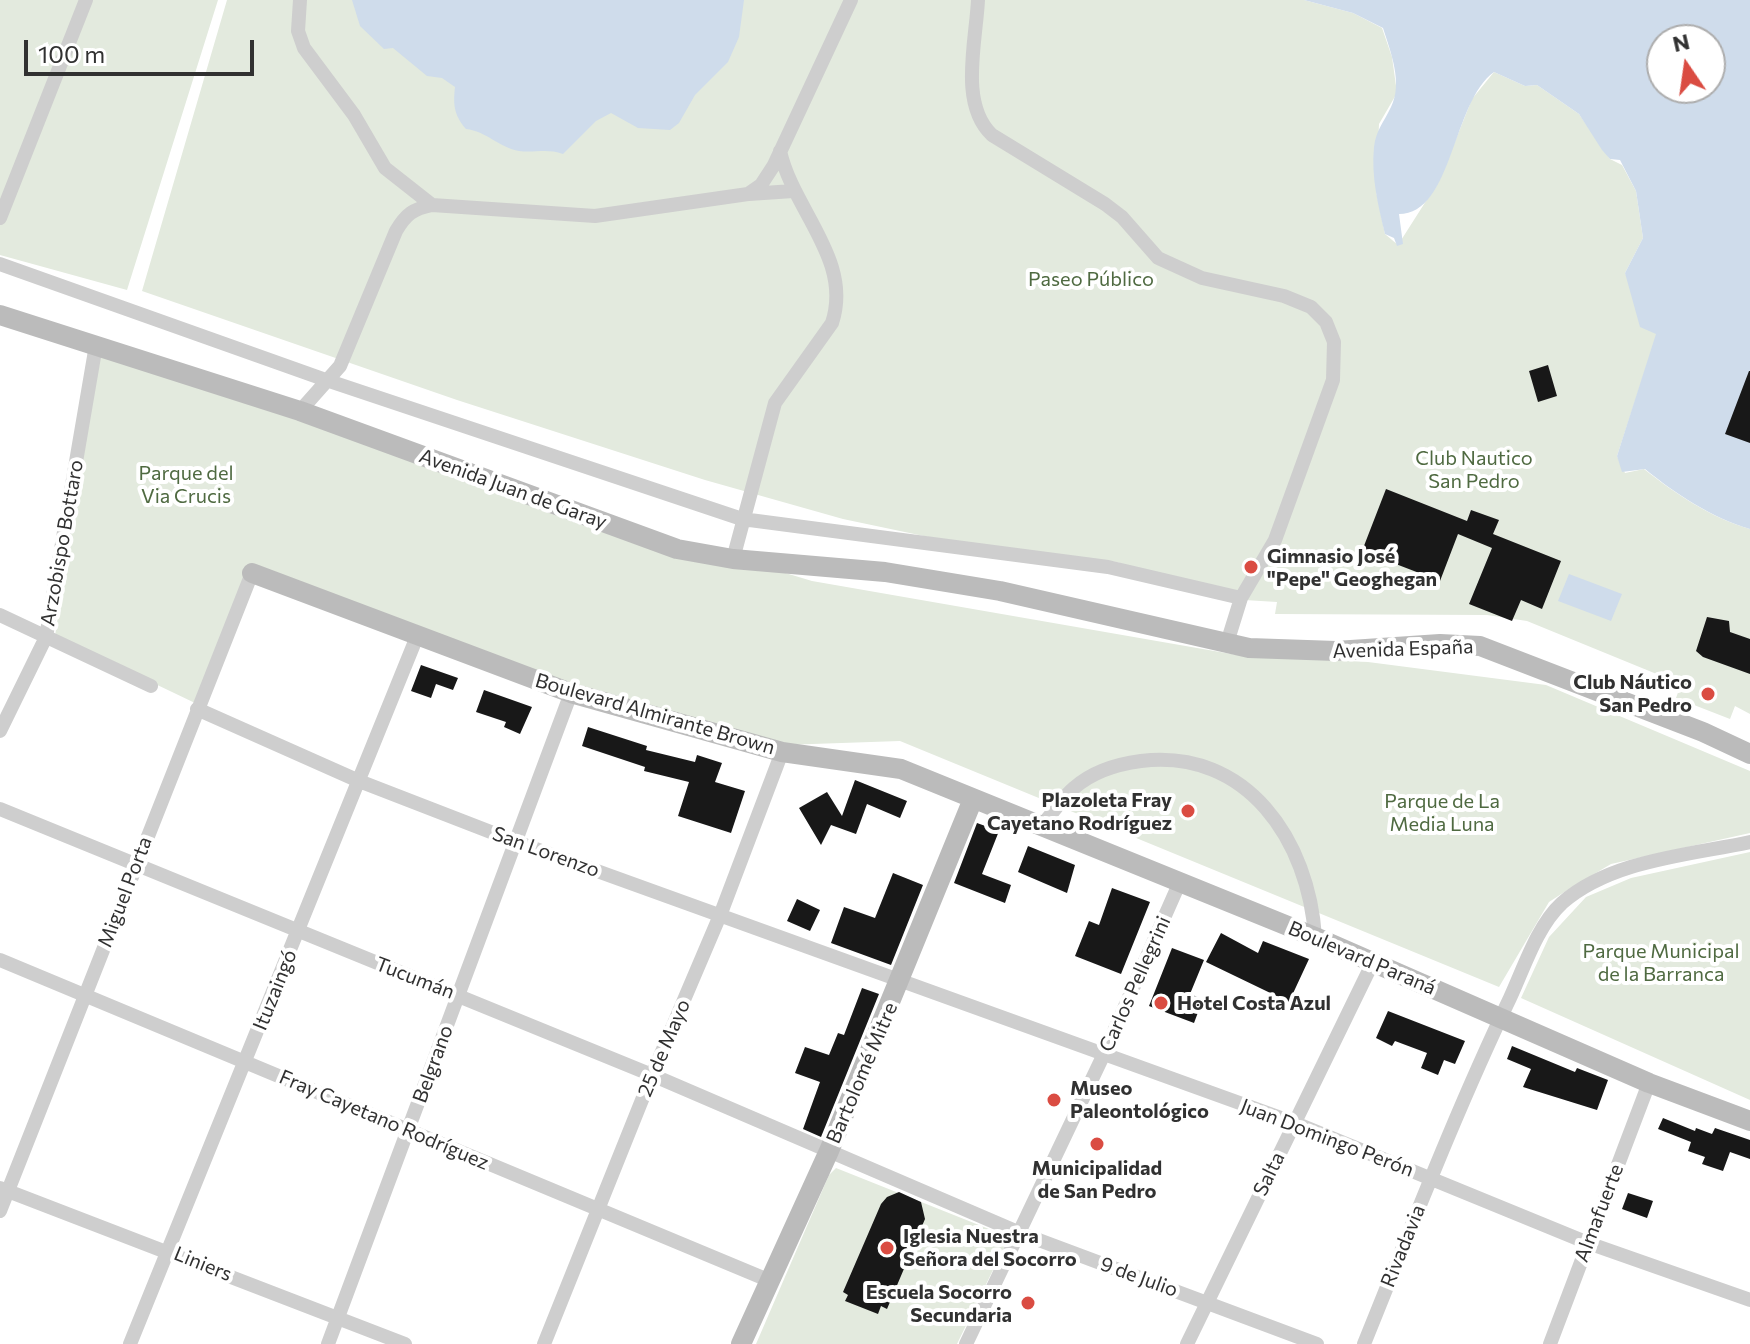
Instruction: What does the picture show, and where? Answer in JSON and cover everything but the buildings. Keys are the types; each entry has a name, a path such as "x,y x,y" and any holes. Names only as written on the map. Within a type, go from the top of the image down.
{"main road":[{"name":"Avenida Juan de Garay","path":"0,315 300,411 677,549 733,559 885,572 1041,599"},
{"name":"Boulevard Almirante Brown","path":"252,573 571,693 782,752 885,765 973,799"},
{"name":"Avenida España","path":"1041,599 1227,643 1293,651 1440,644 1480,646 1689,726 1750,754"},
{"name":"Boulevard Paraná","path":"973,799 1315,937 1649,1083 1750,1121"},
{"name":"Bartolomé Mitre","path":"741,1344 829,1151 973,799"}],"street":[{"path":"0,218 86,0"},
{"path":"300,0 298,31 304,48 354,115 385,168 432,205"},
{"path":"748,194 761,185 780,151 851,0"},
{"path":"978,0 973,91 981,124 992,135 1105,204 1122,217 1158,258 1202,278 1284,296 1311,307 1326,322 1334,342 1333,380 1275,540 1241,598 1227,643"},
{"path":"733,559 775,403 832,323 837,308 837,289 829,254 793,191 780,151"},
{"path":"300,411 340,366 405,216 432,205 595,216 748,194 793,191"},
{"path":"0,264 326,380 742,519 1108,567 1241,598"},
{"name":"Arzobispo Bottaro","path":"0,731 46,637 96,345"},
{"name":"Miguel Porta","path":"0,1211 4,1190 85,996 134,865 252,573"},
{"path":"0,615 151,686"},
{"name":"Ituzaingó","path":"130,1344 418,634"},
{"name":"Belgrano","path":"328,1344 571,693"},
{"name":"San Lorenzo","path":"197,709 359,781 514,841 721,913 900,983"},
{"name":"25 de Mayo","path":"544,1344 721,913 782,752"},
{"path":"1042,825 1074,788 1097,773 1127,763 1159,759 1211,767 1261,801 1286,837 1306,880 1313,907 1315,937"},
{"name":"Tucumán","path":"0,809 459,995 829,1151"},
{"name":"Rivadavia","path":"1364,1344 1501,1017 1543,930 1561,904 1577,892 1632,867 1750,842"},
{"name":"Carlos Pellegrini","path":"966,1344 1103,1056 1179,884"},
{"name":"Fray Cayetano Rodríguez","path":"0,960 768,1280"},
{"name":"Salta","path":"1187,1344 1373,962"},
{"name":"Juan Domingo Perón","path":"900,983 1295,1123 1588,1243 1750,1300"},
{"name":"Almafuerte","path":"1550,1344 1649,1083"},
{"name":"9 de Julio","path":"829,1151 1020,1233 1317,1344"},
{"name":"Liniers","path":"4,1190 169,1250 405,1344"}],"green space":[{"path":"0,0 218,0 127,290 0,255"},
{"name":"Paseo Público","path":"227,0 1304,0 1353,13 1382,28 1392,57 1397,93 1379,124 1376,191 1385,234 1398,245 1440,179 1472,99 1494,72 1525,86 1537,85 1579,114 1610,159 1622,165 1636,191 1643,238 1625,273 1657,334 1617,456 1625,473 1644,469 1694,504 1750,529 1750,714 1735,706 1730,719 1676,698 1681,684 1527,621 1487,615 1275,614 1277,602 1228,599 1117,562 976,547 843,519 705,480 457,400 142,291"},
{"path":"99,346 629,526 812,581 1243,656 1368,662 1546,685 1750,771 1750,833 1611,864 1569,889 1549,902 1499,987 900,741 783,745 573,688 251,568 195,703 55,636"},
{"name":"Parque Municipal de la Barranca","path":"1750,852 1750,1100 1521,998 1549,937 1586,897 1631,878"},
{"path":"836,1168 1009,1237 957,1344 756,1344 829,1175"}],"water":[{"path":"352,0 744,0 739,37 728,62 695,95 679,123 670,130 638,128 611,113 596,121 563,154 512,149 466,129 455,110 455,87 442,78 427,76 393,48 384,49 360,26"},
{"path":"1304,0 1750,0 1750,529 1695,504 1645,469 1622,472 1617,456 1656,334 1640,327 1625,273 1643,238 1636,191 1620,160 1610,159 1579,114 1537,85 1525,86 1494,72 1480,87 1469,107 1442,177 1431,196 1417,209 1399,214 1403,244 1397,246 1394,238 1385,234 1373,169 1374,147 1394,98 1396,78 1383,28 1353,13"},
{"path":"1569,574 1622,594 1611,621 1558,601"}],"place":[{"name":"Gimnasio José \"Pepe\" Geoghegan","path":"1251,567"},
{"name":"Club Náutico San Pedro","path":"1708,694"},
{"name":"Plazoleta Fray Cayetano Rodríguez","path":"1188,811"},
{"name":"Hotel Costa Azul","path":"1161,1003"},
{"name":"Museo Paleontológico","path":"1054,1100"},
{"name":"Municipalidad de San Pedro","path":"1097,1144"},
{"name":"Iglesia Nuestra Señora del Socorro","path":"887,1248"},
{"name":"Escuela Socorro Secundaria","path":"1028,1303"}],"park label":[{"name":"Club Nautico San Pedro","path":"1474,470"},
{"name":"Parque del Via Crucis","path":"186,484"},
{"name":"Parque de La Media Luna","path":"1442,812"}]}
